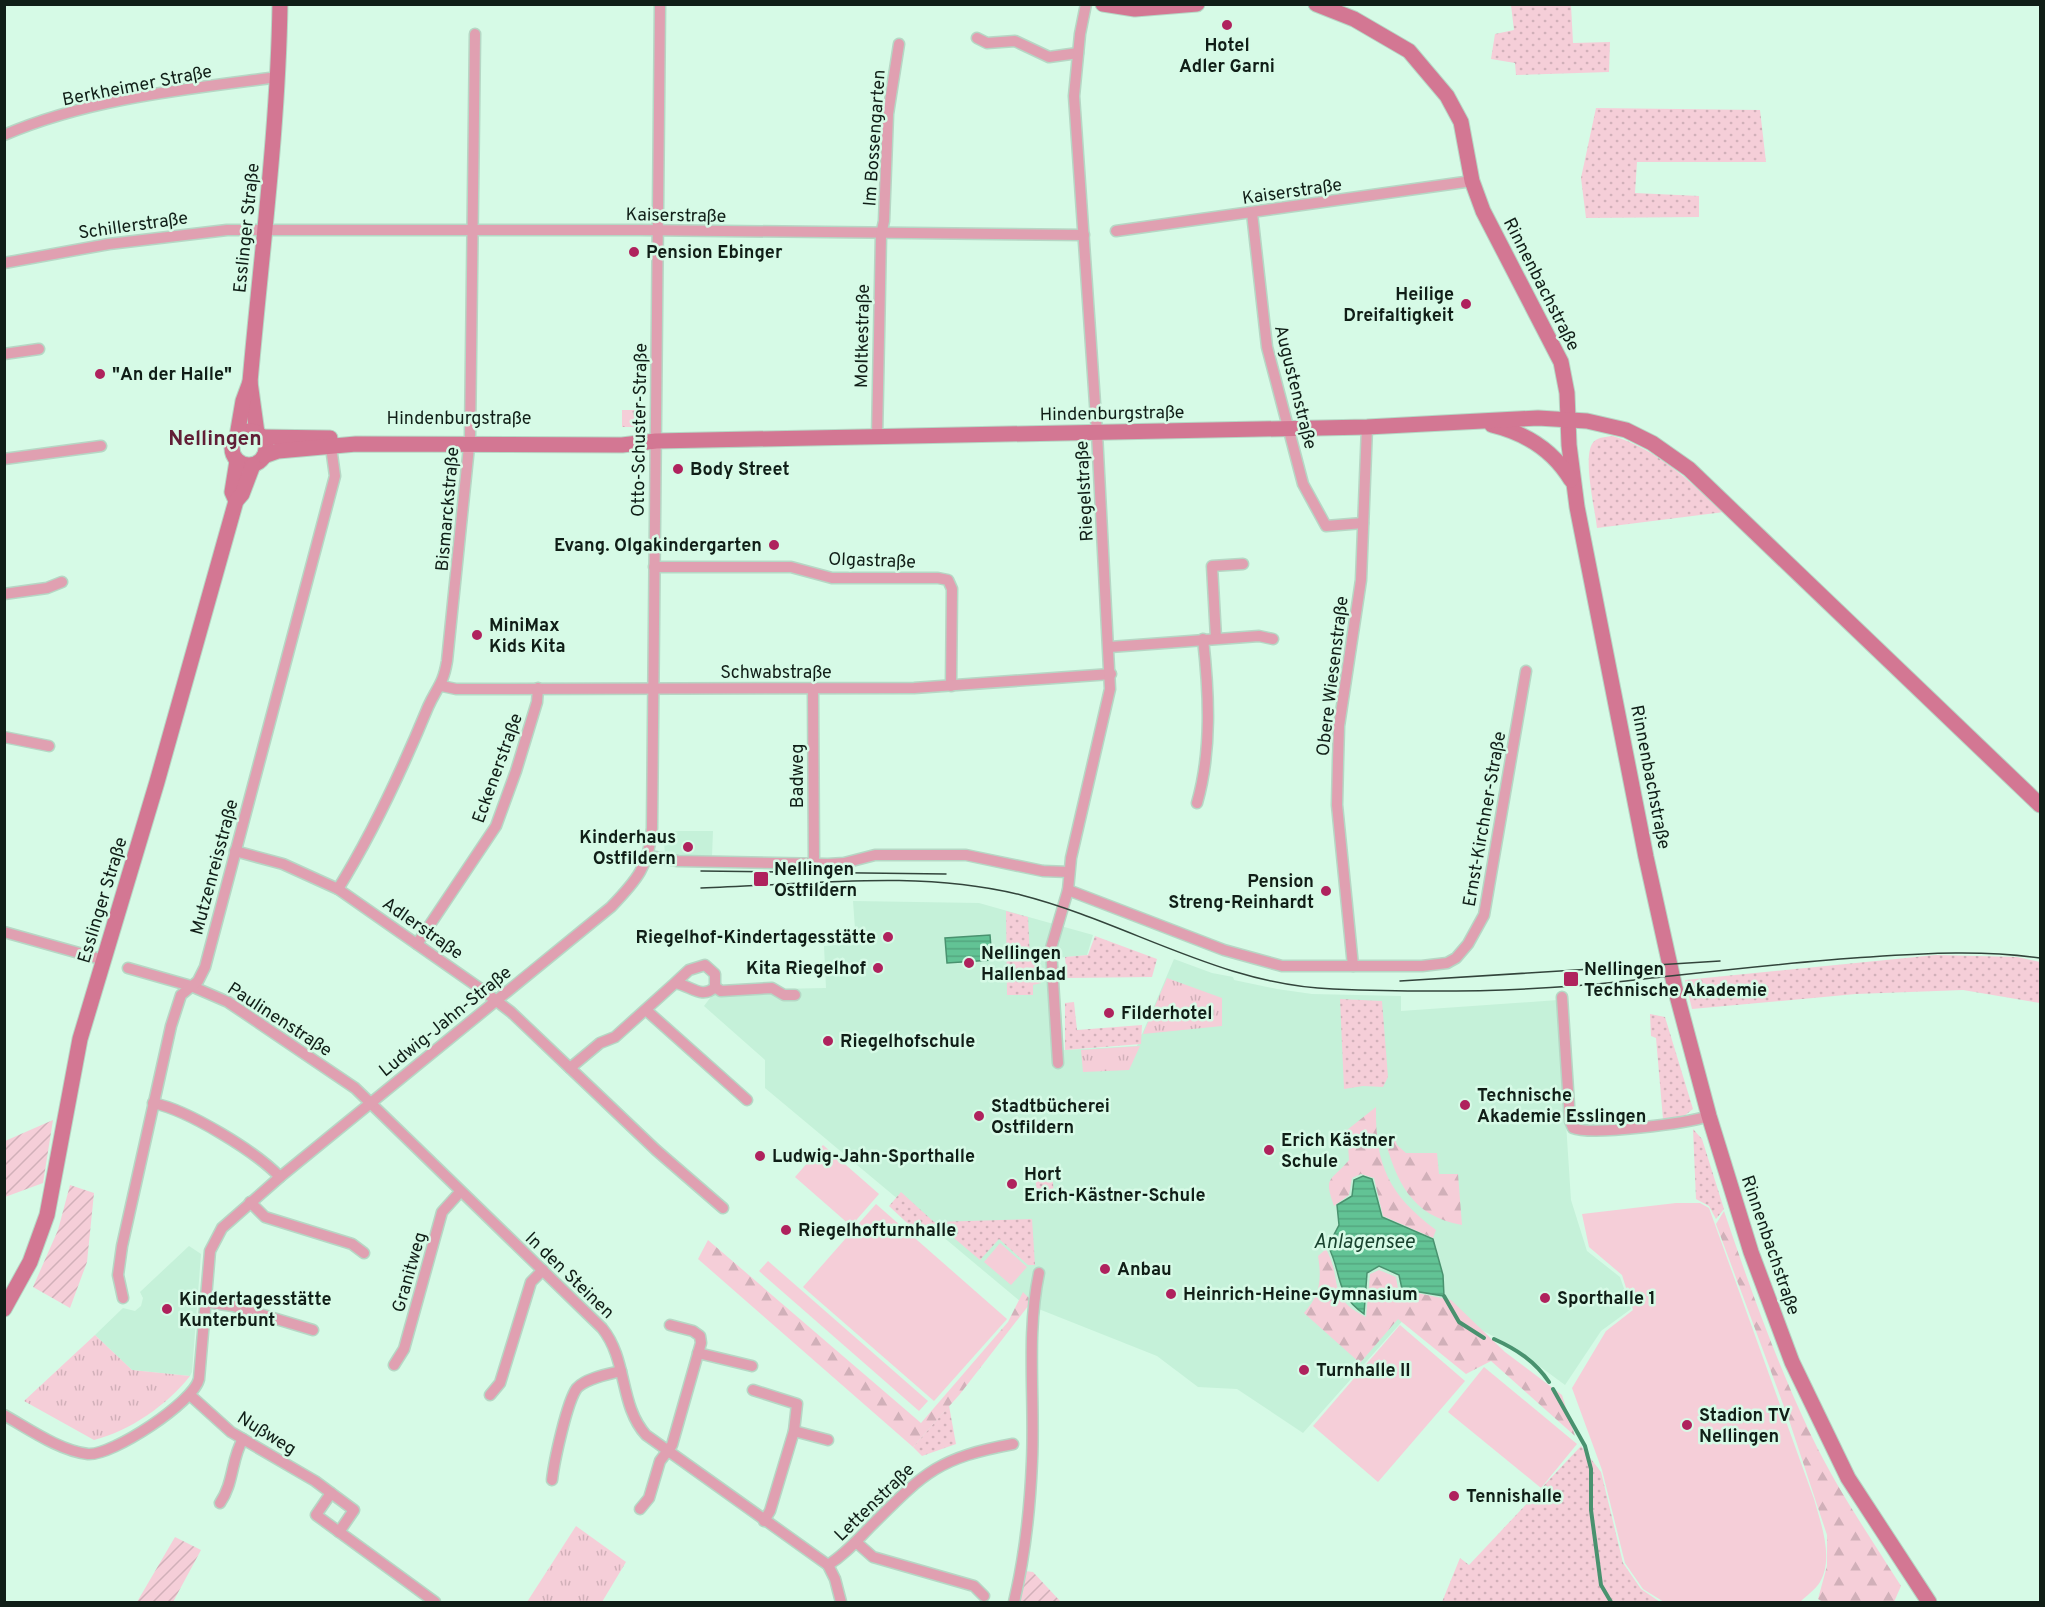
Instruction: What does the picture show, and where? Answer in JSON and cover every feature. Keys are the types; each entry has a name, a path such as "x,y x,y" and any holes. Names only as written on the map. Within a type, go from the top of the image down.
{"main road":[{"name":"Esslinger Straße","path":"4,1309 30,1262 47,1215 74,1062 236,501 242,494 266,446 259,435 250,382 267,229 278,77 280,4"},
{"path":"1103,4 1135,9 1197,4"},
{"name":"Rinnenbachstraße","path":"1316,4 1354,19 1395,41 1409,51 1434,77 1458,114 1472,181 1483,211 1559,356 1566,387 1572,483 1643,844 1675,988 1709,1116 1751,1252 1796,1371 1848,1478 1929,1602"},
{"name":"Esslinger Straße","path":"236,501 232,490 237,461 231,448 237,436 243,399 250,382"},
{"name":"Hindenburgstraße","path":"259,435 331,442 623,438 656,441 1367,426 1538,418 1568,419 1626,430 1652,443 1689,469 2040,805"},
{"path":"1480,422 1509,429 1541,446 1564,469 1572,483"},
{"path":"237,436 245,431 259,435"},
{"name":"Hindenburgstraße","path":"259,461 278,451 331,442"},
{"path":"237,461 259,461"}],"street":[{"name":"Otto-Schuster-Straße","path":"649,856 652,828 654,688 660,4"},
{"name":"Riegelstraße","path":"1058,1063 1051,955 1058,920 1068,890 1070,872 1109,699 1111,674 1074,96 1086,4"},
{"name":"Bismarckstraße","path":"338,889 389,799 429,704 442,686 452,627 470,441 474,34"},
{"path":"977,38 987,43 1015,41 1049,57 1078,53"},
{"name":"Im Bossengarten","path":"880,235 884,221 888,114 899,45"},
{"name":"Berkheimer Straße","path":"4,135 41,121 106,104 278,77"},
{"name":"Kaiserstraße","path":"1116,231 1472,181"},
{"name":"Augustenstraße","path":"1252,213 1267,347 1304,484 1323,523 1332,527 1363,523"},
{"name":"Kaiserstraße","path":"267,229 1084,235"},
{"name":"Schillerstraße","path":"4,263 150,238 219,230 267,229"},
{"name":"Moltkestraße","path":"877,438 880,235"},
{"path":"4,354 39,349"},
{"name":"Obere Wiesenstraße","path":"1353,966 1337,805 1338,761 1339,726 1361,580 1367,426"},
{"name":"Mutzenreisstraße","path":"123,1298 118,1275 121,1252 153,1103 181,995 201,977 205,967 336,476 331,442"},
{"path":"4,459 101,446"},
{"path":"1216,638 1212,566 1243,564"},
{"name":"Olgastraße","path":"654,567 791,567 832,578 943,579 951,584 952,589 951,686"},
{"path":"4,594 47,588 62,582"},
{"path":"1110,647 1216,638 1259,636 1273,639"},
{"path":"1197,802 1204,777 1208,715 1203,639"},
{"name":"Ernst-Kirchner-Straße","path":"1068,890 1125,915 1268,964 1422,966 1447,963 1461,953 1479,927 1488,898 1526,671"},
{"name":"Schwabstraße","path":"442,686 456,688 951,686 1111,674"},
{"name":"Eckenerstraße","path":"417,944 495,826 523,752 537,702 538,688"},
{"name":"Badweg","path":"813,688 814,863"},
{"path":"4,737 49,746"},
{"name":"Adlerstraße","path":"235,851 284,864 338,889 496,1000 656,1150 723,1208"},
{"path":"649,856 678,861 844,863 875,855 966,855 1043,871 1070,872"},
{"name":"Ludwig-Jahn-Straße","path":"191,1395 199,1379 205,1302 214,1242 228,1221 611,907 628,889 649,856"},
{"path":"4,932 104,960"},
{"path":"570,1068 600,1043 615,1037 689,970 705,966 715,974 715,987 710,992 703,993 675,983"},
{"name":"Paulinenstraße","path":"128,968 191,986 228,1002 355,1088 371,1103"},
{"path":"715,987 720,992 772,988 784,995 795,995"},
{"path":"1562,997 1570,1121 1574,1128 1590,1130 1684,1123 1709,1116"},
{"path":"646,1010 747,1100"},
{"path":"153,1103 183,1113 222,1135 280,1177"},
{"name":"In den Steinen","path":"371,1103 610,1338 636,1424 667,1452 828,1565"},
{"name":"Granitweg","path":"394,1365 404,1349 442,1212 460,1192"},
{"path":"250,1202 266,1217 352,1244 364,1253"},
{"path":"490,1395 500,1383 531,1282 543,1270"},
{"path":"1014,1602 1023,1559 1032,1461 1032,1304 1038,1273"},
{"path":"205,1302 233,1306 313,1330"},
{"path":"640,1509 649,1498 660,1461 672,1445 687,1400 698,1353 700,1336 693,1331 670,1325"},
{"path":"698,1353 752,1366"},
{"path":"552,1480 562,1433 577,1389 583,1383 621,1371"},
{"path":"753,1390 797,1404 794,1431 770,1511 764,1521"},
{"path":"4,1415 72,1449 95,1454 141,1431 180,1406 191,1395"},
{"name":"Nußweg","path":"191,1395 207,1407 221,1424 331,1492 354,1510 339,1532"},
{"path":"794,1431 828,1440"},
{"path":"220,1503 230,1487 238,1447 243,1438"},
{"name":"Lettenstraße","path":"828,1565 856,1542 908,1488 930,1471 969,1453 1013,1444"},
{"path":"331,1492 316,1515 435,1602"},
{"path":"856,1542 873,1557 974,1586 984,1596"},
{"path":"828,1565 835,1579 841,1602"}],"shaded area":[{"name":"Kinderhaus Ostfildern","path":"663,831 713,831 712,856 665,854"},
{"path":"853,901 979,903 1093,935 1087,955 1057,958 1064,1050 1137,1046 1174,959 1212,973 1233,977 1234,980 1277,989 1312,994 1401,996 1401,1011 1558,1000 1571,1200 1587,1251 1620,1277 1631,1309 1601,1331 1565,1385 1512,1346 1422,1299 1303,1433 1237,1389 1198,1387 1157,1356 1021,1302 765,1088 765,1060 704,1006 716,990 826,988 824,946 856,943"},
{"name":"Kindertagesstätte Kunterbunt","path":"189,1246 201,1254 192,1372 190,1376 132,1370 95,1335 123,1308 135,1311 141,1306 143,1298 140,1292"}],"green space":[{"path":"1511,5 1571,5 1573,43 1610,42 1609,72 1516,75 1515,63 1491,59 1495,34 1514,30"},
{"path":"1596,108 1760,110 1766,162 1637,162 1635,193 1699,196 1699,217 1586,218 1581,178"},
{"path":"622,410 646,410 645,427 622,427"},
{"path":"1613,436 1659,458 1724,512 1597,528 1590,485 1590,451 1596,440"},
{"path":"1006,911 1028,917 1030,960 1039,959 1041,983 1033,985 1033,995 1007,995"},
{"path":"1095,936 1157,959 1152,977 1067,978 1065,957 1088,955"},
{"path":"1936,955 2017,957 2040,962 2040,1003 1963,990 1856,994 1692,1009 1685,980"},
{"path":"1167,978 1222,998 1222,1026 1143,1034"},
{"path":"1340,999 1382,1001 1388,1077 1383,1087 1363,1086 1344,1089"},
{"path":"1074,1002 1077,1030 1142,1025 1141,1044 1065,1050 1065,1003"},
{"path":"1650,1014 1665,1017 1693,1109 1684,1116 1663,1119 1656,1038 1651,1036"},
{"path":"1140,1046 1129,1070 1083,1072 1081,1050"},
{"path":"1376,1107 1378,1146 1388,1177 1407,1204 1436,1230 1433,1238 1383,1216 1374,1178 1361,1174 1352,1178 1349,1195 1334,1206 1329,1184 1333,1176 1349,1160 1347,1130"},
{"path":"53,1120 43,1183 5,1197 5,1141"},
{"path":"1693,1129 1702,1139 1724,1209 1716,1219 1709,1206 1696,1199"},
{"path":"1394,1135 1397,1145 1406,1153 1437,1153 1439,1174 1458,1174 1462,1225 1430,1214 1408,1194 1394,1168 1384,1136"},
{"path":"823,1145 879,1194 851,1226 795,1177"},
{"path":"1052,1172 1054,1195 1037,1196 1035,1173"},
{"path":"70,1185 94,1193 87,1262 70,1308 33,1287 58,1230"},
{"path":"901,1192 934,1222 1032,1219 1035,1265 1028,1265 999,1239 980,1260 948,1233 921,1236 889,1206"},
{"name":"Stadion TV Nellingen","path":"1676,1203 1700,1203 1709,1208 1814,1499 1823,1530 1826,1562 1820,1582 1800,1602 1664,1602 1643,1589 1625,1563 1602,1470 1572,1388 1606,1331 1633,1310 1622,1275 1589,1247 1582,1214"},
{"path":"876,1204 1007,1319 934,1401 803,1287"},
{"path":"1724,1211 1765,1326 1812,1437 1843,1494 1901,1586 1894,1602 1823,1602 1818,1599 1827,1566 1827,1535 1789,1420 1716,1224"},
{"path":"708,1240 921,1423 1008,1322 1023,1292 1032,1301 960,1394 913,1447 698,1259"},
{"path":"1000,1243 1027,1267 1011,1285 984,1262"},
{"path":"1326,1249 1340,1295 1353,1309 1366,1317 1370,1274 1379,1270 1396,1277 1398,1289 1451,1300 1505,1352 1562,1395 1575,1436 1491,1361 1466,1374 1398,1319 1360,1363 1304,1313 1317,1293 1320,1280 1318,1256"},
{"path":"768,1261 928,1401 919,1411 759,1271"},
{"path":"1400,1325 1465,1381 1378,1482 1313,1426"},
{"path":"95,1335 132,1370 190,1376 181,1387 147,1416 108,1436 94,1440 24,1401"},
{"path":"1484,1367 1577,1444 1541,1488 1448,1412"},
{"path":"949,1406 956,1444 922,1456 913,1447"},
{"path":"1581,1446 1601,1472 1623,1563 1641,1589 1660,1602 1442,1602 1460,1558 1469,1565"},
{"path":"576,1526 626,1562 602,1602 527,1602"},
{"path":"175,1537 201,1550 173,1602 137,1602"},
{"path":"1025,1571 1033,1572 1061,1602 1016,1602"}],"water":[{"path":"990,935 992,960 947,963 945,938"},
{"name":"Anlagensee","path":"1363,1176 1372,1179 1382,1217 1433,1239 1443,1275 1444,1296 1402,1289 1399,1275 1379,1266 1367,1273 1364,1314 1348,1299 1343,1291 1328,1246 1339,1225 1337,1205 1352,1196 1354,1180"}],"waterway":[{"path":"1444,1296 1459,1322 1484,1338"},
{"path":"1494,1339 1524,1356 1549,1382"},
{"path":"1553,1389 1585,1446 1591,1469 1591,1510 1601,1585 1611,1602"}],"tram line":[{"path":"701,871 946,874"},
{"path":"701,888 861,881 902,881 982,887 1021,895 1060,907 1213,965 1292,985 1333,989 1443,991 1553,987 1913,954 1977,953 2040,958"},
{"path":"1400,981 1720,961"}],"place":[{"name":"Hotel Adler Garni","path":"1227,25"},
{"name":"Pension Ebinger","path":"634,252"},
{"name":"Heilige Dreifaltigkeit","path":"1466,304"},
{"name":"\"An der Halle\"","path":"100,374"},
{"name":"Body Street","path":"678,469"},
{"name":"Evang. Olgakindergarten","path":"774,545"},
{"name":"MiniMax Kids Kita","path":"477,635"},
{"name":"Kinderhaus Ostfildern","path":"688,847"},
{"name":"Nellingen Ostfildern","path":"761,879"},
{"name":"Pension Streng-Reinhardt","path":"1326,891"},
{"name":"Riegelhof-Kindertagesstätte","path":"888,937"},
{"name":"Nellingen Hallenbad","path":"969,963"},
{"name":"Kita Riegelhof","path":"878,968"},
{"name":"Nellingen Technische Akademie","path":"1571,979"},
{"name":"Filderhotel","path":"1109,1013"},
{"name":"Riegelhofschule","path":"828,1041"},
{"name":"Technische Akademie Esslingen","path":"1465,1105"},
{"name":"Stadtbücherei Ostfildern","path":"979,1116"},
{"name":"Erich Kästner Schule","path":"1269,1150"},
{"name":"Ludwig-Jahn-Sporthalle","path":"760,1156"},
{"name":"Hort Erich-Kästner-Schule","path":"1012,1184"},
{"name":"Riegelhofturnhalle","path":"786,1230"},
{"name":"Anbau","path":"1105,1269"},
{"name":"Heinrich-Heine-Gymnasium","path":"1171,1294"},
{"name":"Sporthalle 1","path":"1545,1298"},
{"name":"Kindertagesstätte Kunterbunt","path":"167,1309"},
{"name":"Turnhalle II","path":"1304,1370"},
{"name":"Stadion TV Nellingen","path":"1687,1425"},
{"name":"Tennishalle","path":"1454,1496"}],"district":[{"name":"Nellingen","path":"215,438"}]}
